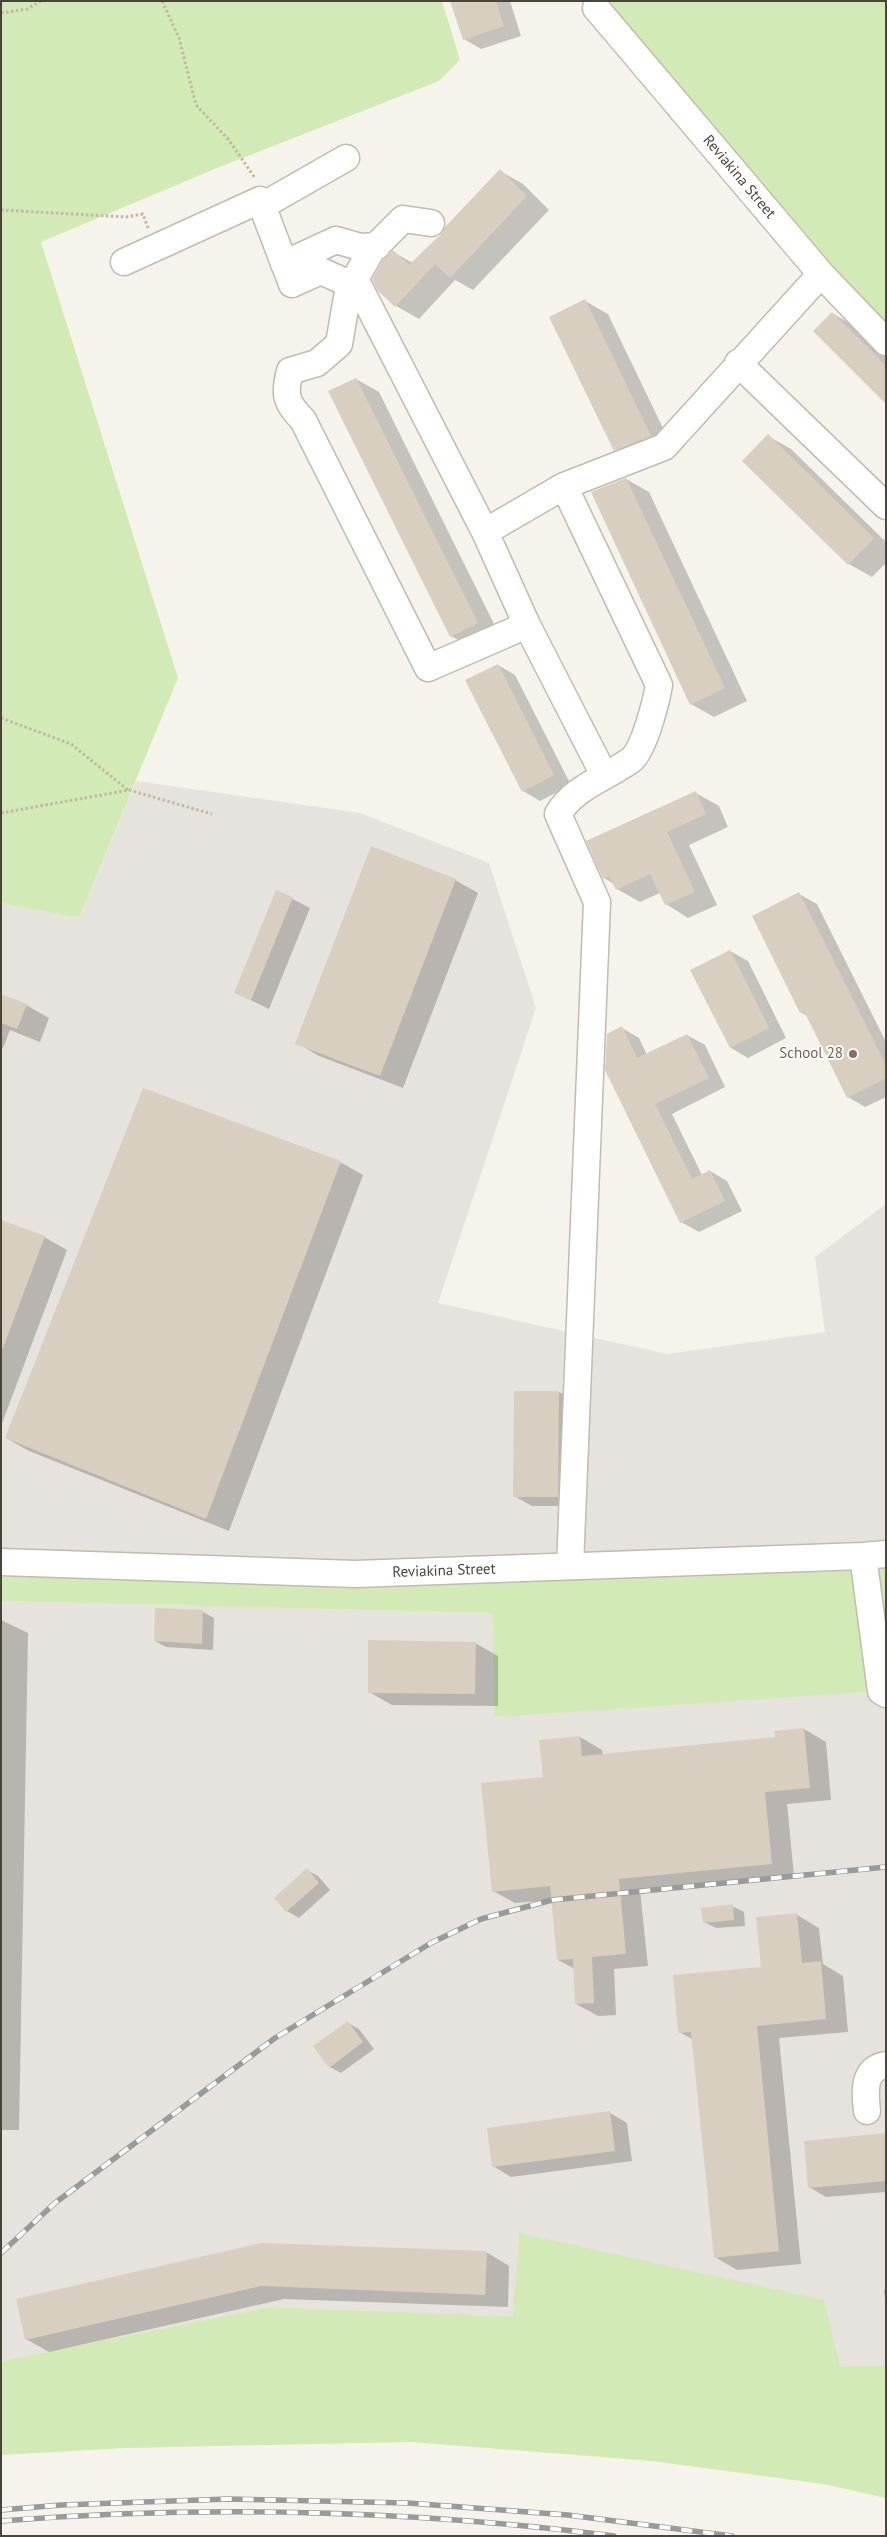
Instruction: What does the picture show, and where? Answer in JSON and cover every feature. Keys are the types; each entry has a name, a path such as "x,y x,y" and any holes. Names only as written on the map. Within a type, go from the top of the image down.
{"street":[{"name":"Reviakina Street","path":"596,8 821,274 886,342"},
{"path":"266,204 346,158"},
{"path":"124,262 260,200 266,204 292,284 321,271 354,282 485,532 527,625 604,775"},
{"path":"432,223 403,219 377,246 354,282 347,297 339,344 317,363 290,371 285,391 293,410 302,420 428,668 527,625"},
{"path":"284,264 336,240 360,247 377,246"},
{"path":"485,532 564,486 664,447 738,363 821,274"},
{"path":"738,363 886,506"},
{"path":"564,486 659,685 654,715 632,759 604,775 565,802 558,814 597,902 570,1566"},
{"path":"874,1555 881,1691 886,1694"},
{"name":"Reviakina Street","path":"1,1562 355,1574 874,1555"},
{"path":"867,2111 864,2086 871,2074 879,2066 886,2065"}],"path":[{"path":"1,13 26,9 41,1"},
{"path":"162,1 179,38 196,105 228,138 266,204"},
{"path":"1,210 126,217 143,214 156,248"},
{"path":"1,718 71,744 129,790 212,814"},
{"path":"1,813 129,790"}],"shaded area":[{"path":"136,781 360,813 489,863 536,1008 438,1303 667,1354 825,1332 815,1257 886,1204 886,1554 355,1574 1,1562 1,903 79,918"},
{"path":"1,1601 492,1613 494,1716 886,1689 886,2365 840,2368 519,2233 514,2316 268,2307 1,2361"}],"green space":[{"path":"1,1 442,1 460,60 439,81 217,168 41,242 178,678 79,918 1,903"},
{"path":"613,1 886,1 886,342 596,8"},
{"path":"886,1554 886,1689 881,1691 494,1717 492,1613 1,1601 1,1562 355,1574"},
{"path":"519,2233 824,2300 840,2367 886,2365 886,2498 823,2484 652,2461 411,2442 125,2448 1,2455 1,2361 268,2307 513,2316"}],"building":[{"path":"450,1 496,1 504,26 463,40"},
{"path":"500,169 527,196 450,278 435,264 395,307 378,291 372,279 383,260 393,250 409,265 442,233 445,227"},
{"path":"585,299 651,436 614,451 549,317"},
{"path":"832,312 886,366 886,404 813,331"},
{"path":"356,378 478,623 450,637 328,391"},
{"path":"768,434 874,538 848,565 742,461"},
{"path":"626,478 725,688 690,705 591,492"},
{"path":"498,664 554,775 522,792 465,680"},
{"path":"696,791 706,814 667,832 695,892 665,905 650,874 616,890 609,876 603,879 586,841"},
{"path":"371,846 456,879 380,1076 295,1044"},
{"path":"276,890 293,897 251,1000 234,993"},
{"path":"799,892 886,1065 886,1078 847,1098 804,1011 800,1013 752,916"},
{"path":"730,950 769,1028 730,1048 690,970"},
{"path":"1,994 27,1004 17,1029 1,1023"},
{"path":"622,1026 637,1058 687,1034 709,1078 655,1104 692,1179 710,1170 725,1201 680,1223 605,1070 607,1034"},
{"path":"143,1088 341,1161 206,1519 5,1438"},
{"path":"1,1220 45,1236 3,1348 1,1348"},
{"path":"514,1391 559,1391 558,1497 513,1497"},
{"path":"155,1608 203,1610 202,1644 154,1641"},
{"path":"368,1640 476,1642 475,1694 368,1693"},
{"path":"804,1728 810,1788 765,1792 772,1864 619,1879 626,1954 592,1957 594,2003 575,2004 573,1959 557,1960 550,1886 492,1892 481,1783 543,1777 539,1740 580,1736 582,1756 775,1737 774,1731"},
{"path":"307,1868 319,1883 286,1912 274,1898"},
{"path":"733,1904 734,1920 703,1923 701,1908"},
{"path":"797,1913 802,1963 821,1961 826,2019 757,2026 779,2251 714,2258 691,2032 678,2033 673,1975 761,1967 756,1917"},
{"path":"348,2021 363,2042 329,2068 313,2046"},
{"path":"610,2111 615,2151 492,2167 487,2128"},
{"path":"886,2133 886,2181 808,2188 804,2141"},
{"path":"261,2243 487,2251 485,2295 261,2286 25,2340 16,2299"}],"railway":[{"path":"1,2253 55,2203 275,2038 431,1943 481,1919 552,1900 886,1867"},
{"path":"1,2510 61,2505 228,2499 408,2503 568,2515 732,2536"},
{"path":"1,2521 154,2513 308,2513 461,2520 614,2536"}],"place":[{"name":"School 28","path":"853,1054"}]}
